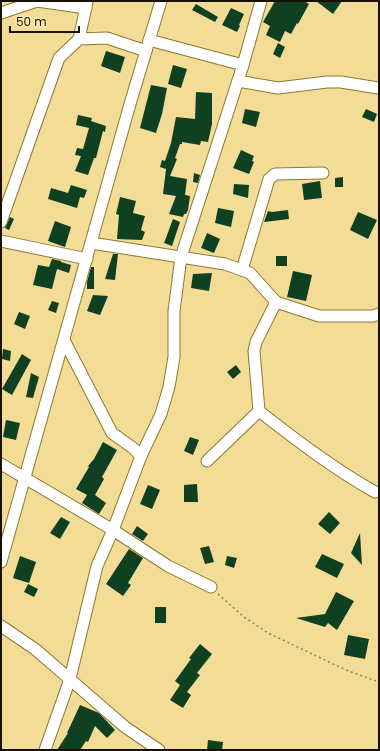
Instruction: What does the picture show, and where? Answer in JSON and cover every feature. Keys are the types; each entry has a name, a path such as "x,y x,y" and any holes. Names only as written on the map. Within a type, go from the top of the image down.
{"street":[{"path":"1,13 37,1 87,5 79,39 59,58 1,222"},
{"path":"1,562 86,259 161,1"},
{"path":"45,750 70,679 97,566 113,530 141,456 161,414 169,387 174,357 174,311 181,257 243,65 261,1"},
{"path":"79,39 107,38 243,65"},
{"path":"238,81 278,88 327,82 341,82 378,88"},
{"path":"242,270 269,179 275,174 323,173"},
{"path":"1,241 86,259"},
{"path":"91,242 225,264 250,273 276,302 319,316 373,316 379,314"},
{"path":"276,302 256,342 254,351 259,411 302,444 357,482 375,492"},
{"path":"64,340 112,433 133,448 141,456"},
{"path":"207,461 259,411"},
{"path":"1,464 113,530 168,566 210,587"},
{"path":"1,626 35,649 125,727 143,745 159,750"}],"path":[{"path":"210,587 244,617 268,633 346,670 379,682"}],"building":[{"path":"275,1 304,1 309,4 291,34 285,31 280,42 266,35 270,26 263,22"},
{"path":"316,1 342,1 333,14"},
{"path":"196,4 218,17 215,22 192,10"},
{"path":"231,8 244,14 237,32 222,25"},
{"path":"278,43 285,47 280,58 273,54"},
{"path":"106,51 125,57 120,73 101,66"},
{"path":"173,65 187,69 181,88 168,84"},
{"path":"151,85 167,88 162,114 156,133 140,128"},
{"path":"196,92 212,93 212,124 208,142 201,141 200,145 182,142 175,158 177,159 170,176 187,179 185,195 190,196 188,210 183,217 169,214 176,196 163,194 166,169 160,167 162,160 165,161 171,143 176,117 195,119"},
{"path":"245,109 260,112 256,127 242,123"},
{"path":"366,109 377,114 374,122 362,117"},
{"path":"78,115 92,118 91,121 106,126 105,132 103,131 96,158 94,158 88,175 75,171 81,156 75,155 77,148 83,149 89,128 76,125"},
{"path":"241,150 254,156 252,161 254,162 249,174 233,168"},
{"path":"194,173 200,175 198,183 193,182"},
{"path":"343,177 343,187 335,187 335,178"},
{"path":"320,181 322,198 304,200 302,184"},
{"path":"234,184 249,185 248,198 233,194"},
{"path":"71,185 87,190 84,198 80,197 77,208 48,199 51,188 68,193"},
{"path":"120,197 136,201 133,213 145,216 141,230 145,232 142,240 117,239 119,215 116,214"},
{"path":"218,208 234,211 231,227 215,223"},
{"path":"288,210 289,219 264,222 268,211"},
{"path":"358,212 377,220 368,239 350,230"},
{"path":"10,217 14,219 9,230 5,228"},
{"path":"173,219 180,222 172,246 164,243"},
{"path":"55,221 71,227 65,247 48,241"},
{"path":"207,233 220,239 214,253 201,248"},
{"path":"113,254 118,254 115,280 105,279"},
{"path":"276,256 287,256 287,266 276,266"},
{"path":"52,259 71,265 69,273 57,269 52,289 33,285 38,265 49,267"},
{"path":"91,267 94,267 94,289 87,289 87,282"},
{"path":"293,271 312,275 306,301 287,297"},
{"path":"212,273 209,291 191,288 193,274"},
{"path":"93,295 108,296 100,315 87,311"},
{"path":"52,301 59,303 56,313 48,310"},
{"path":"19,312 30,316 25,329 14,324"},
{"path":"3,349 11,351 10,361 2,359"},
{"path":"22,354 31,360 12,395 2,389"},
{"path":"236,365 241,372 233,379 227,372"},
{"path":"31,373 39,377 33,398 26,397"},
{"path":"6,420 20,423 16,440 3,437"},
{"path":"190,437 199,440 193,455 184,451"},
{"path":"103,442 117,450 102,477 104,479 95,495 106,503 99,514 82,503 87,495 76,489"},
{"path":"197,484 198,502 184,502 184,485"},
{"path":"148,485 160,490 152,509 140,504"},
{"path":"329,512 340,523 330,534 318,524"},
{"path":"61,517 70,522 60,539 50,533"},
{"path":"137,526 148,534 143,541 132,534"},
{"path":"360,533 362,565 351,553"},
{"path":"209,546 214,562 205,564 200,548"},
{"path":"129,549 143,558 128,583 131,585 123,596 106,584"},
{"path":"322,554 344,564 337,578 315,567"},
{"path":"20,556 36,562 29,583 13,578"},
{"path":"227,556 237,558 234,568 225,565"},
{"path":"28,584 38,589 34,597 24,592"},
{"path":"336,592 354,601 337,630 328,623 325,627 296,618 325,614"},
{"path":"155,607 166,607 166,623 155,623"},
{"path":"348,635 369,639 365,659 344,655"},
{"path":"200,644 212,654 197,673 200,675 187,692 191,695 183,708 170,700 180,685 175,681 191,659 189,658"},
{"path":"80,705 99,713 115,730 107,738 95,726 88,742 86,741 80,750 57,750 68,733"},
{"path":"208,740 223,742 222,750 207,750"}]}
